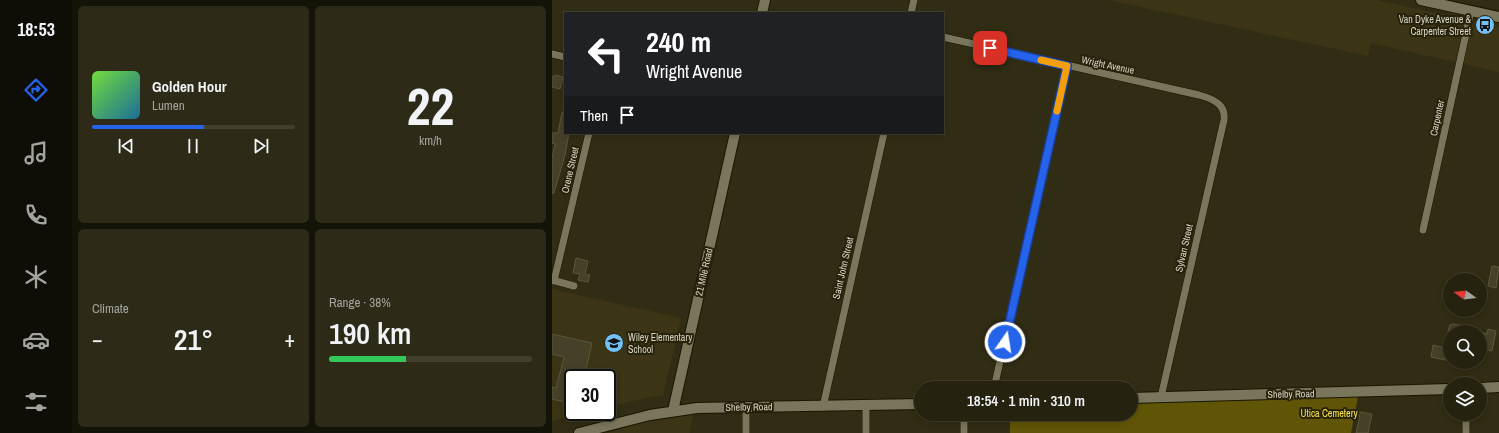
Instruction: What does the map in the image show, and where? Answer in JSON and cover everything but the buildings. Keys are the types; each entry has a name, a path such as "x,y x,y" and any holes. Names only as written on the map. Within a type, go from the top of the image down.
{"street":[{"path":"762,12 765,0"},
{"path":"911,12 914,0"},
{"path":"1421,0 1499,17"},
{"name":"Carpenter","path":"1423,230 1471,11"},
{"name":"Wright Avenue","path":"944,37 1199,95 1221,105"},
{"path":"552,54 564,57"},
{"path":"996,381 1067,66"},
{"name":"Sylvan Street","path":"1161,397 1224,120 1224,113 1221,105"},
{"name":"Orene Street","path":"553,281 589,134"},
{"name":"21 Mile Road","path":"673,411 735,134"},
{"name":"Saint John Street","path":"823,407 884,134"},
{"path":"553,281 574,286"},
{"path":"1487,388 1499,387"},
{"name":"Shelby Road","path":"1138,398 1443,389"},
{"name":"Shelby Road","path":"579,433 673,411 746,406 823,407 914,404"},
{"path":"866,405 866,433"},
{"path":"746,406 746,433"},
{"path":"964,421 964,433"},
{"path":"1466,421 1466,433"}],"shaded area":[{"path":"1108,0 1377,0 1499,27 1499,72 1371,43 1368,56"},
{"name":"Wiley Elementary School","path":"552,289 681,318 663,396 655,396 616,405 616,369 564,369 564,418 552,421"},
{"path":"693,415 689,433 608,433 644,422"}],"green space":[{"name":"Utica Cemetery","path":"1359,392 1351,433 1010,433 1010,421 1138,421 1138,398"}],"slow traffic":[{"path":"1041,60 1067,66 1057,111"}],"place":[{"name":"Van Dyke Avenue & Carpenter Street","path":"1485,25"},
{"name":"Wiley Elementary School","path":"614,343"}],"route":[{"path":"990,48 1067,66 1005,342"}]}
